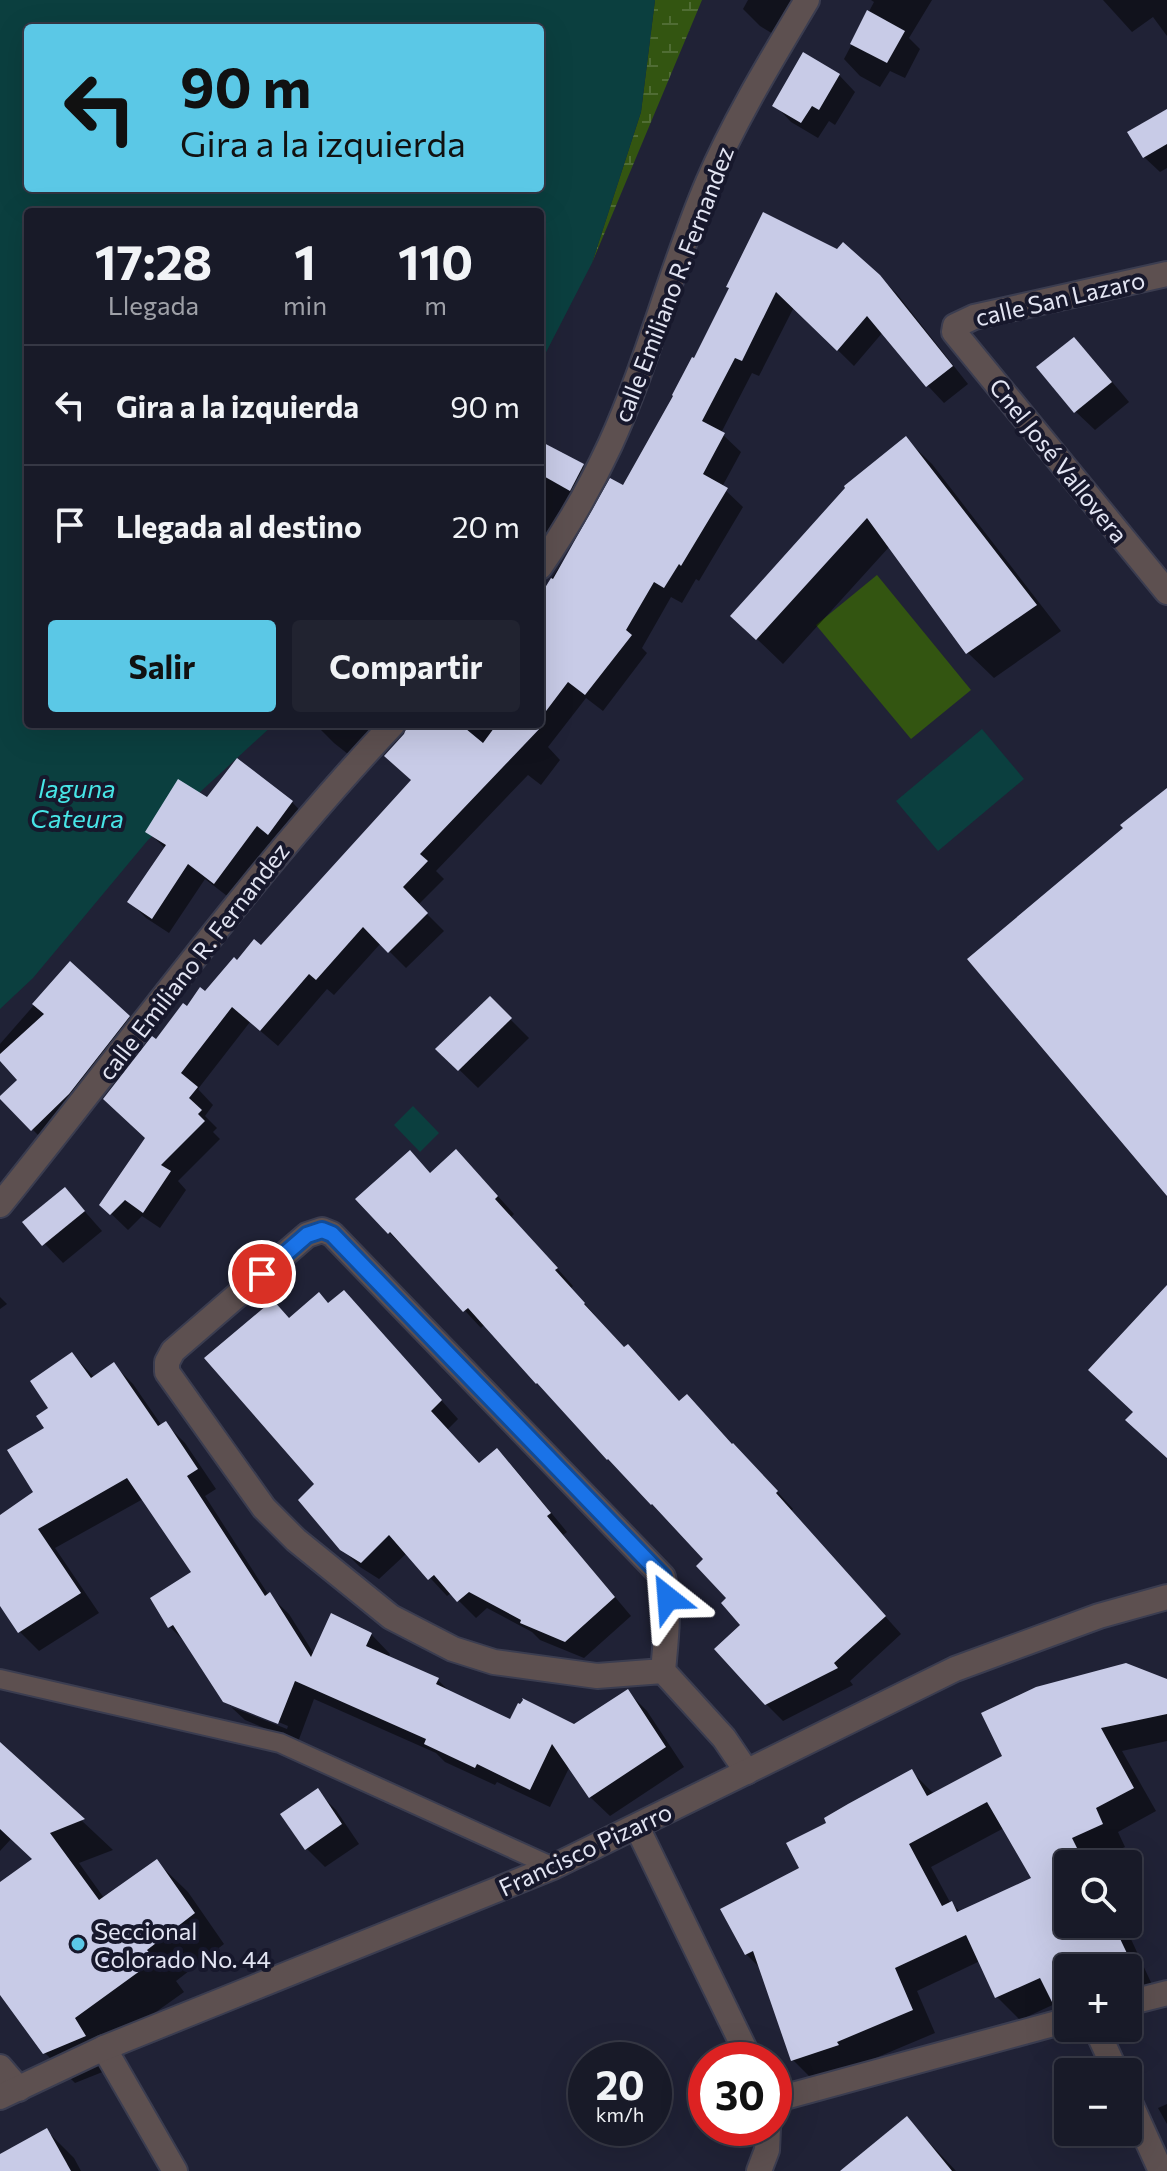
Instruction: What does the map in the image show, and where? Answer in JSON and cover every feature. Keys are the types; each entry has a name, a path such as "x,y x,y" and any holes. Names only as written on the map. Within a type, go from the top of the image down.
{"street":[{"name":"calle Emiliano R. Fernandez","path":"544,561 581,505 611,443 708,183 746,106 807,0"},
{"name":"calle San Lazaro","path":"955,326 974,317 1167,274"},
{"name":"Cnel José Vallovera","path":"955,326 954,332 1167,592"},
{"name":"calle Emiliano R. Fernandez","path":"0,1205 273,858 389,728"},
{"path":"663,1671 597,1676 494,1662 453,1649 391,1617 296,1540 264,1508 167,1372 167,1362 173,1351 307,1235 322,1230 332,1234 663,1577 668,1616 663,1671 724,1738 747,1772"},
{"name":"Francisco Pizarro","path":"9,2093 104,2048 553,1867 955,1669 1099,1616 1167,1597"},
{"path":"637,1827 741,2042"},
{"path":"1142,1999 1167,1993"},
{"path":"792,2095 1054,2024"},
{"path":"104,2048 175,2171"},
{"path":"0,2067 9,2093"},
{"path":"1142,2129 1161,2171"},
{"path":"759,2171 767,2146"}],"lane":[{"path":"0,1679 280,1743 553,1867"}],"green space":[{"path":"655,0 702,0 592,263 641,112"},
{"path":"877,575 971,690 911,739 816,625"}],"water":[{"name":"laguna Cateura","path":"0,0 655,0 641,112 592,263 544,356 544,208 24,208 24,728 270,728 148,840 33,978 0,1009"},
{"path":"982,729 1024,779 938,851 896,801"},
{"path":"413,1106 439,1133 420,1152 394,1125"}],"building":[{"path":"867,10 905,31 887,63 850,44"},
{"path":"803,52 840,74 819,110 812,106 801,123 772,106"},
{"path":"1167,109 1167,144 1143,158 1127,132"},
{"path":"763,212 837,249 843,242 880,275 953,366 926,387 867,316 837,351 776,292 742,361 735,358 702,421 725,433 703,474 728,488 681,566 679,564 664,588 654,582 626,630 632,635 585,695 568,682 544,714 544,589 553,579 610,478 623,485 694,358 729,288 726,287"},
{"path":"1074,337 1112,382 1074,413 1036,367"},
{"path":"906,436 1037,605 966,654 867,518 756,640 730,616 844,486"},
{"path":"544,443 584,464 570,491 544,476"},
{"path":"406,728 465,728 483,743 494,728 540,728 420,854 428,861 403,887 428,913 388,953 363,927 316,980 309,974 260,1031 232,1007 181,1073 198,1087 189,1098 202,1110 198,1114 205,1121 161,1165 171,1171 143,1213 125,1200 110,1215 99,1205 145,1138 103,1099 152,1036 156,1039 183,1003 187,1006 200,987 205,991 254,939 261,945 411,780 384,756"},
{"path":"237,758 293,801 268,835 257,826 214,884 188,864 152,919 127,902 166,845 145,832 178,779 207,797"},
{"path":"1167,788 1167,1196 967,959 1123,828 1120,825"},
{"path":"70,961 130,1016 69,1094 31,1131 0,1099 17,1080 0,1061 0,1054 44,1014 32,1004"},
{"path":"490,996 512,1018 458,1071 435,1049"},
{"path":"456,1149 498,1196 495,1199 558,1268 555,1270 584,1304 624,1347 628,1344 679,1401 687,1394 778,1491 776,1493 886,1616 834,1663 838,1668 765,1705 714,1649 740,1625 721,1603 726,1598 696,1566 703,1559 607,1460 468,1308 463,1312 390,1232 388,1234 355,1199 410,1150 430,1173"},
{"path":"65,1187 85,1211 42,1246 22,1222"},
{"path":"1167,1285 1167,1458 1125,1420 1133,1412 1088,1370"},
{"path":"344,1290 442,1400 431,1411 479,1463 497,1448 551,1513 547,1516 615,1597 565,1642 520,1623 521,1620 469,1592 457,1602 434,1575 428,1580 389,1535 361,1563 340,1550 298,1500 314,1484 204,1358 273,1300 289,1318 319,1292 328,1303"},
{"path":"72,1352 91,1378 114,1362 158,1426 166,1421 198,1469 187,1476 265,1596 270,1592 311,1657 331,1613 372,1633 366,1646 439,1678 436,1684 510,1719 522,1698 574,1724 628,1689 666,1747 589,1798 552,1744 530,1790 477,1764 475,1768 424,1744 426,1739 295,1681 278,1724 223,1702 173,1625 168,1628 150,1598 191,1572 127,1478 38,1529 81,1593 18,1633 0,1606 0,1515 33,1492 7,1450 44,1428 36,1416 48,1408 30,1381"},
{"path":"1126,1663 1167,1679 1167,1714 1101,1728 1134,1788 1096,1808 1103,1824 1072,1838 1078,1850 1054,1850 1054,1938 1120,1938 1127,1954 1054,1954 1054,2006 1040,1978 995,1998 966,1935 895,1968 913,2010 837,2042 839,2045 792,2061 792,2042 784,2042 753,1951 745,1955 720,1909 799,1868 786,1843 826,1823 824,1818 912,1769 927,1796 1002,1756 981,1713 1036,1687","holes":["987,1802 1031,1878 957,1912 952,1901 942,1906 909,1844"]},
{"name":"Seccional Colorado No. 44","path":"0,1742 85,1819 50,1833 99,1900 157,1859 195,1913 147,1950 155,1960 75,2018 86,2036 43,2054 0,1995 0,1882 32,1859 0,1829"},
{"path":"318,1788 342,1824 305,1850 280,1814"},
{"path":"907,2116 952,2171 840,2171"},
{"path":"47,2128 71,2171 0,2171 0,2154"}],"place":[{"name":"Seccional Colorado No. 44","path":"78,1944"}],"route":[{"path":"262,1274 307,1235 322,1230 332,1234 663,1577 668,1598"}]}
